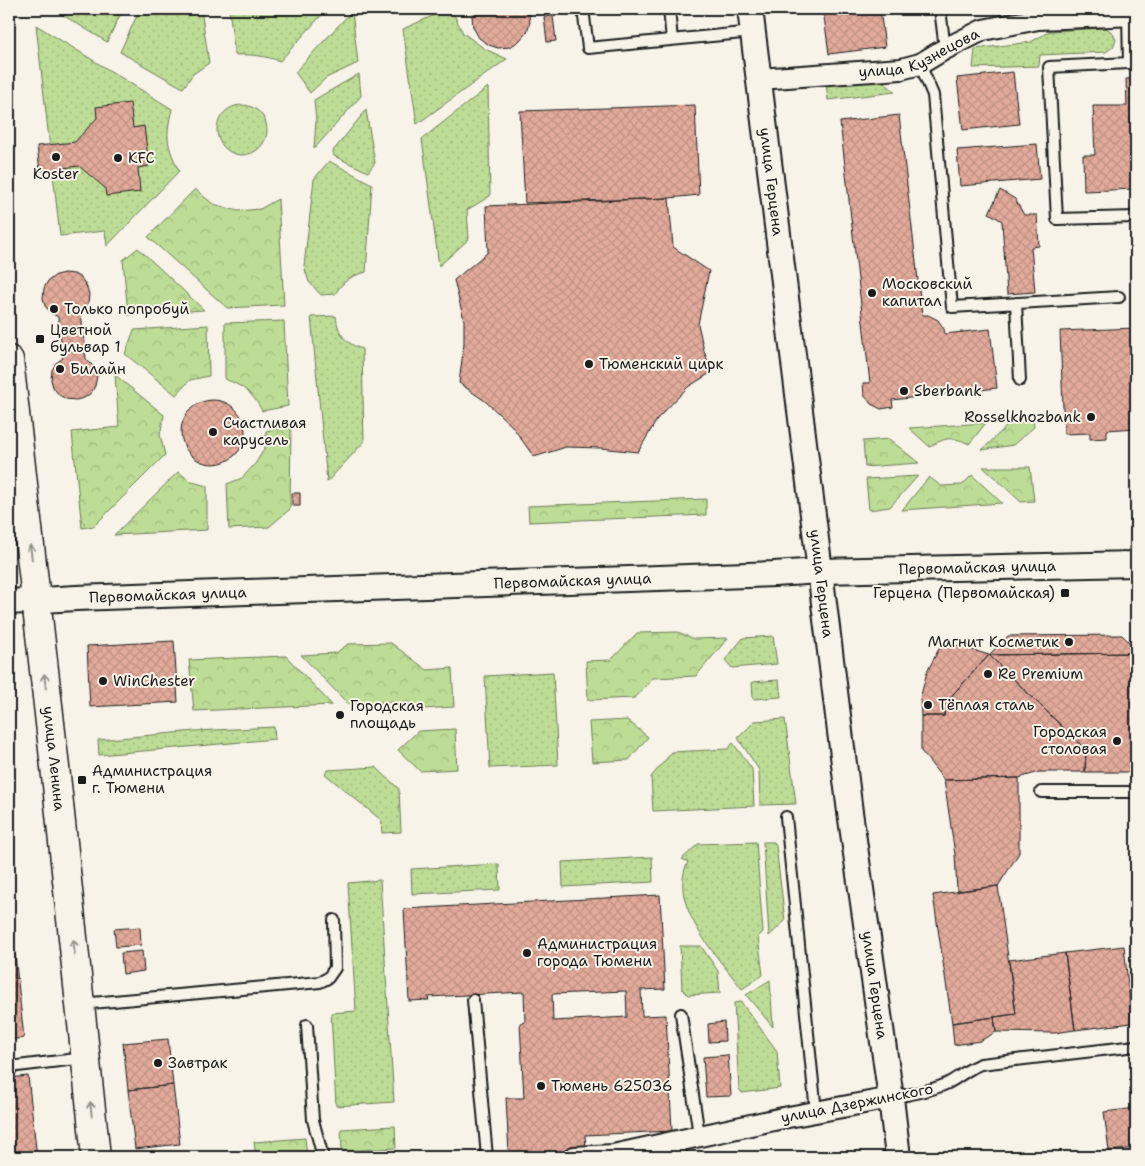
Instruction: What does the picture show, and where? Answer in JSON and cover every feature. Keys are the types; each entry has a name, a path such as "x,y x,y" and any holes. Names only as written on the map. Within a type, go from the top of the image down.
{"main road":[{"name":"улица Ленина","path":"9,360 96,1157"}],"street":[{"name":"улица Герцена","path":"750,9 850,812 898,1157"},
{"name":"улица Кузнецова","path":"759,79 902,69 920,64 983,30 1038,18 1132,15"},
{"name":"Первомайская улица","path":"9,602 76,598 764,575 820,571 1136,564"},
{"name":"улица Дзержинского","path":"574,1157 680,1150 699,1135 891,1098"}],"lane":[{"path":"583,9 588,48 753,32"},
{"path":"669,9 672,40"},
{"path":"940,9 945,49"},
{"path":"1132,15 1129,63 1049,67 1057,220 1136,217"},
{"path":"920,64 933,95 952,307 1119,297"},
{"path":"1016,303 1020,380"},
{"path":"1041,792 1136,792"},
{"path":"786,817 816,1112"},
{"path":"80,1004 320,982 328,978 334,968 334,920"},
{"path":"473,1000 486,1157"},
{"path":"681,1014 699,1135"},
{"path":"307,1025 313,1120 323,1157"},
{"name":"улица Дзержинского","path":"891,1098 937,1088 959,1077 972,1067 981,1064 1136,1046"},
{"path":"9,1067 86,1058"}],"green space":[{"path":"53,9 123,9 107,42"},
{"path":"140,9 201,9 209,63 193,74 183,88 120,52"},
{"path":"229,9 268,9 289,13 303,9 327,9 280,61 258,56 235,55"},
{"path":"451,9 463,33 485,49 507,59 417,124 403,29"},
{"path":"352,11 358,63 326,78 310,93 295,72"},
{"path":"36,25 172,109 168,127 168,141 179,171 107,246 105,231 60,236"},
{"path":"1106,28 1113,33 1116,40 1113,47 1106,52 1040,55 1039,66 973,68 975,49 1031,42 1050,31"},
{"path":"359,74 361,96 314,149 316,121 314,100"},
{"path":"883,81 895,92 828,100 826,83"},
{"path":"488,87 490,196 467,210 469,239 439,266 422,139"},
{"path":"237,105 247,105 260,112 267,125 267,135 260,148 247,155 237,155 228,151 221,144 217,135 217,125 221,116 228,109"},
{"path":"366,110 375,163 368,172 334,156 333,151"},
{"path":"329,161 372,184 366,272 348,280 335,294 321,295 309,282 304,266 314,179"},
{"path":"195,189 213,204 238,211 260,209 278,199 284,305 227,308 148,237"},
{"path":"138,248 204,310 128,315 123,260"},
{"path":"336,316 343,337 351,344 362,349 364,442 327,482 311,317"},
{"path":"284,321 288,406 262,411 255,399 247,391 225,379 225,323"},
{"path":"208,325 209,376 190,380 176,395 125,354 134,330"},
{"path":"115,375 164,415 160,435 165,455 94,526 82,528 72,432 119,427"},
{"path":"1033,419 1034,427 1013,445 982,450 1012,421"},
{"path":"986,423 969,444 949,439 940,441 930,447 909,428"},
{"path":"291,426 290,509 269,527 229,529 227,484 242,478 255,464 265,448 266,431"},
{"path":"889,439 919,463 865,467 863,441"},
{"path":"983,467 1030,467 1034,501 1021,502"},
{"path":"178,472 192,482 207,486 207,530 114,535"},
{"path":"972,475 1002,503 902,510 929,477 941,486 962,485"},
{"path":"918,476 890,507 869,510 866,479"},
{"path":"706,499 706,515 529,522 528,506"},
{"path":"678,632 694,639 728,638 696,676 653,678 635,698 588,700 586,661 611,660 637,633"},
{"path":"773,636 777,664 732,668 725,660 743,638"},
{"path":"391,643 427,670 452,668 454,707 407,710 395,702 348,704 301,655 336,653 348,644"},
{"path":"286,656 332,705 194,711 189,660"},
{"path":"553,672 558,765 490,768 485,676"},
{"path":"779,680 781,697 753,699 752,682"},
{"path":"785,719 796,804 760,805 759,770 738,738 755,721"},
{"path":"627,720 648,737 629,760 592,762 589,722"},
{"path":"274,727 275,739 99,755 98,740 195,731"},
{"path":"455,729 457,769 420,771 398,750 418,731"},
{"path":"733,743 752,769 754,806 653,811 651,777 672,752 728,749"},
{"path":"376,767 399,789 401,832 382,833 381,820 325,774 328,770"},
{"path":"756,842 763,932 758,937 763,975 742,989 709,946 689,912 684,895 683,878 688,862 682,859 698,844"},
{"path":"763,842 774,842 776,846 785,921 769,936"},
{"path":"652,857 653,882 563,887 562,862"},
{"path":"499,864 500,890 412,894 411,869"},
{"path":"380,880 394,1102 336,1106 331,1013 356,1011 348,883"},
{"path":"680,946 701,946 718,971 720,993 688,995 682,989"},
{"path":"770,980 773,1027 746,995"},
{"path":"741,1002 777,1051 780,1088 742,1093 739,1089 734,1003"},
{"path":"395,1126 396,1148 342,1151 341,1129"},
{"path":"305,1138 307,1156 256,1157 254,1142"}],"building":[{"path":"474,9 528,9 530,22 527,32 510,47 498,48 489,45 479,38 473,27 472,16"},
{"path":"823,9 880,9 885,47 829,54"},
{"path":"553,16 556,41 547,42 544,17"},
{"path":"1013,72 1019,124 963,130 957,78"},
{"path":"1136,78 1136,189 1084,191 1083,155 1095,155 1093,106 1127,106 1126,79"},
{"path":"130,103 133,128 144,126 149,166 138,168 140,192 106,196 105,188 79,166 40,171 37,146 75,142 97,118 96,107"},
{"path":"695,105 699,195 669,198 525,203 520,111"},
{"path":"899,115 922,315 928,315 938,320 945,334 990,329 997,388 892,400 893,407 881,409 871,404 864,395 863,383 870,383 840,122"},
{"path":"1037,144 1040,179 960,186 957,150"},
{"path":"1000,190 1015,199 1024,215 1037,215 1039,246 1031,247 1035,292 1007,294 1002,221 989,213"},
{"path":"669,198 673,247 709,271 698,324 704,351 712,372 688,387 658,418 638,452 566,447 534,457 512,426 485,401 459,383 464,344 464,320 454,280 488,252 486,206"},
{"path":"64,273 74,274 81,278 89,294 88,304 81,313 86,359 94,367 97,376 91,393 84,398 76,400 66,399 59,395 53,387 51,380 52,370 56,363 63,358 58,317 45,306 43,298 44,288 48,281 56,275"},
{"path":"1136,328 1136,428 1107,430 1107,438 1090,439 1090,433 1064,434 1060,331"},
{"name":"Счастливая карусель","path":"207,400 219,400 236,409 243,420 245,432 243,444 236,455 219,464 207,464 195,459 186,450 181,438 181,426 186,414 195,405"},
{"path":"292,493 300,493 300,506 292,506"},
{"path":"1122,635 1136,649 1136,653 989,655 1008,636"},
{"path":"174,641 178,702 90,707 87,646"},
{"path":"943,641 989,655 944,704 944,716 921,716 920,699 927,672"},
{"path":"1136,653 1136,772 1085,772 1086,750 989,655"},
{"path":"989,655 1086,750 1085,772 1039,772 1019,778 944,780 921,751 921,716 944,716 944,704"},
{"path":"1019,778 1019,853 998,886 957,891 955,854 944,780"},
{"path":"998,886 1016,1014 952,1023 933,895"},
{"path":"660,895 665,989 641,990 642,1016 666,1015 672,1131 585,1135 586,1151 509,1154 506,1098 524,1098 520,1023 525,1022 524,992 428,997 429,1000 409,1001 404,909","holes":["626,991 627,1017 553,1021 552,994"]},
{"path":"9,899 24,1038 9,1040"},
{"path":"140,927 141,945 116,947 114,929"},
{"path":"1124,946 1132,1023 1075,1030 1065,953"},
{"path":"142,951 144,971 123,974 121,953"},
{"path":"1065,953 1075,1030 1054,1033 996,1032 994,1017 1016,1014 1009,960"},
{"path":"994,1017 996,1032 980,1041 954,1045 952,1023"},
{"path":"724,1022 725,1041 709,1042 708,1024"},
{"path":"168,1039 173,1085 128,1090 123,1043"},
{"path":"728,1055 731,1096 706,1097 703,1057"},
{"path":"28,1076 37,1157 9,1157 9,1130 12,1130 9,1078"},
{"path":"173,1085 180,1144 135,1149 128,1090"},
{"path":"9,1098 12,1130 9,1130"},
{"path":"1136,1108 1136,1148 1109,1151 1104,1112"}],"place":[{"name":"Koster","path":"56,157"},
{"name":"KFC","path":"118,158"},
{"name":"Московский капитал","path":"872,293"},
{"name":"Только попробуй","path":"54,309"},
{"name":"Цветной бульвар 1","path":"40,339"},
{"name":"Тюменский цирк","path":"589,364"},
{"name":"Билайн","path":"60,369"},
{"name":"Sberbank","path":"904,391"},
{"name":"Rosselkhozbank","path":"1091,417"},
{"name":"Счастливая карусель","path":"213,432"},
{"name":"Герцена (Первомайская)","path":"1065,593"},
{"name":"Магнит Косметик","path":"1069,642"},
{"name":"Re Premium","path":"988,674"},
{"name":"WinChester","path":"103,681"},
{"name":"Тёплая сталь","path":"928,705"},
{"name":"Городская площадь","path":"340,715"},
{"name":"Городская столовая","path":"1117,741"},
{"name":"Администрация г. Тюмени","path":"82,780"},
{"name":"Администрация города Тюмени","path":"527,953"},
{"name":"Завтрак","path":"158,1063"},
{"name":"Тюмень 625036","path":"541,1086"}]}
